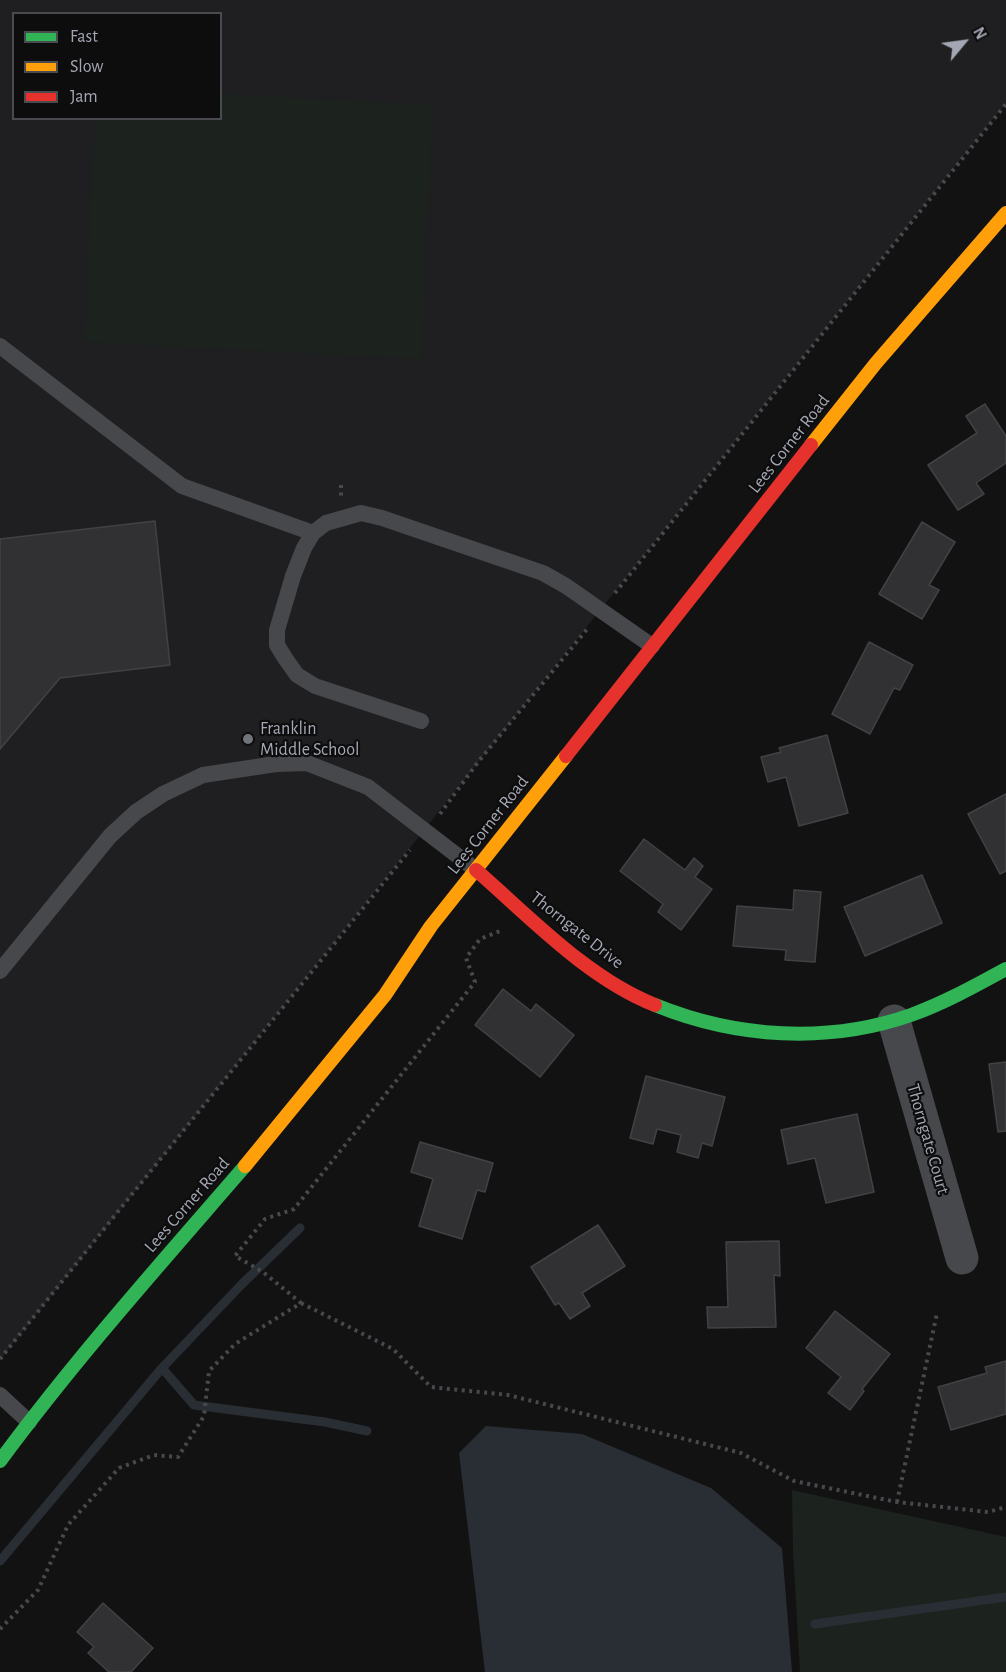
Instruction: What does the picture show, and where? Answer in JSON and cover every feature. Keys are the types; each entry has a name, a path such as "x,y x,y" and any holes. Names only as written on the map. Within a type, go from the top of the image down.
{"street":[{"name":"Lees Corner Road","path":"0,1461 29,1422 278,1127 385,995 431,926 876,363 1006,213"},
{"name":"Thorngate Drive","path":"476,870 580,959 625,990 675,1012 722,1025 763,1032 834,1034 894,1021 945,1002 1006,969"},
{"name":"Thorngate Court","path":"894,1021 962,1258"}],"lane":[{"path":"0,346 182,486 313,533"},
{"path":"422,721 315,687 297,675 277,645 277,630 296,566 313,533 326,523 361,513 543,573 652,646"},
{"path":"0,970 110,836 136,812 163,794 203,775 276,764 307,763 368,788 476,870"},
{"path":"0,1395 29,1422"}],"path":[{"path":"0,1359 407,852 426,832 478,762 602,612 1006,104"},
{"path":"520,908 500,931 480,939 466,958 475,982 294,1209 265,1219 235,1256 263,1272 301,1303 393,1349 431,1387 508,1395 741,1453 794,1481 897,1502 988,1512 1006,1507"},
{"path":"0,1629 38,1590 68,1525 119,1468 154,1455 178,1457 204,1416 209,1371 235,1344 301,1303"},
{"path":"897,1502 937,1313"}],"shaded area":[{"name":"Franklin Middle School","path":"0,0 1006,0 1006,103 0,1360"},
{"path":"222,94 433,105 421,359 84,342 95,120 222,120"},
{"path":"486,1426 582,1434 711,1488 782,1548 792,1672 485,1672 459,1453"},
{"path":"792,1490 1006,1537 1006,1672 800,1672"}],"building":[{"path":"985,404 1006,436 1006,463 976,483 984,494 958,510 928,465 977,433 966,416"},
{"path":"155,521 170,665 60,678 0,749 0,539"},
{"path":"922,522 955,542 929,585 939,590 922,619 879,594"},
{"path":"869,642 913,665 900,690 894,688 870,734 832,714"},
{"path":"827,735 848,813 799,826 786,777 768,782 761,757 781,752 779,748"},
{"path":"1006,794 1006,871 1000,874 968,814"},
{"path":"644,839 685,870 694,858 703,866 695,877 712,889 681,930 658,912 663,904 620,871"},
{"path":"922,875 942,923 865,956 844,907"},
{"path":"794,890 821,892 815,962 785,960 786,950 733,946 737,906 793,910"},
{"path":"503,989 531,1011 536,1004 574,1035 540,1077 475,1025"},
{"path":"1006,1062 1006,1131 998,1132 989,1064"},
{"path":"646,1076 725,1097 712,1146 702,1143 698,1158 677,1152 681,1135 657,1129 653,1144 630,1138"},
{"path":"857,1114 874,1192 826,1203 815,1158 788,1164 781,1130"},
{"path":"420,1142 493,1163 485,1192 477,1190 462,1239 419,1226 433,1179 411,1172"},
{"path":"598,1225 625,1266 582,1293 590,1306 570,1319 559,1303 555,1305 531,1267"},
{"path":"779,1241 780,1276 774,1275 776,1327 708,1328 707,1307 728,1307 726,1242"},
{"path":"835,1311 890,1354 862,1389 864,1391 850,1410 828,1393 841,1377 806,1348"},
{"path":"1006,1361 1006,1414 951,1430 938,1387 987,1373 985,1367"},
{"path":"103,1603 153,1648 131,1672 109,1672 88,1653 94,1647 77,1632"}],"waterway":[{"path":"162,1368 242,1284 300,1228"},
{"path":"0,1561 162,1368 194,1405 325,1422 367,1431"},
{"path":"815,1624 1006,1597"}],"traffic: fast":[{"path":"655,1005 718,1025 750,1030 782,1033 847,1030 911,1015 959,994 1006,969"},
{"path":"0,1461 89,1348 245,1166"}],"traffic: slow":[{"path":"811,445 876,363 1006,213"},
{"path":"245,1166 385,995 431,926 566,756"}],"traffic: jam":[{"path":"566,756 811,445"},
{"path":"476,870 583,963 606,979 655,1005"}],"place":[{"name":"Franklin Middle School","path":"248,739"}]}
